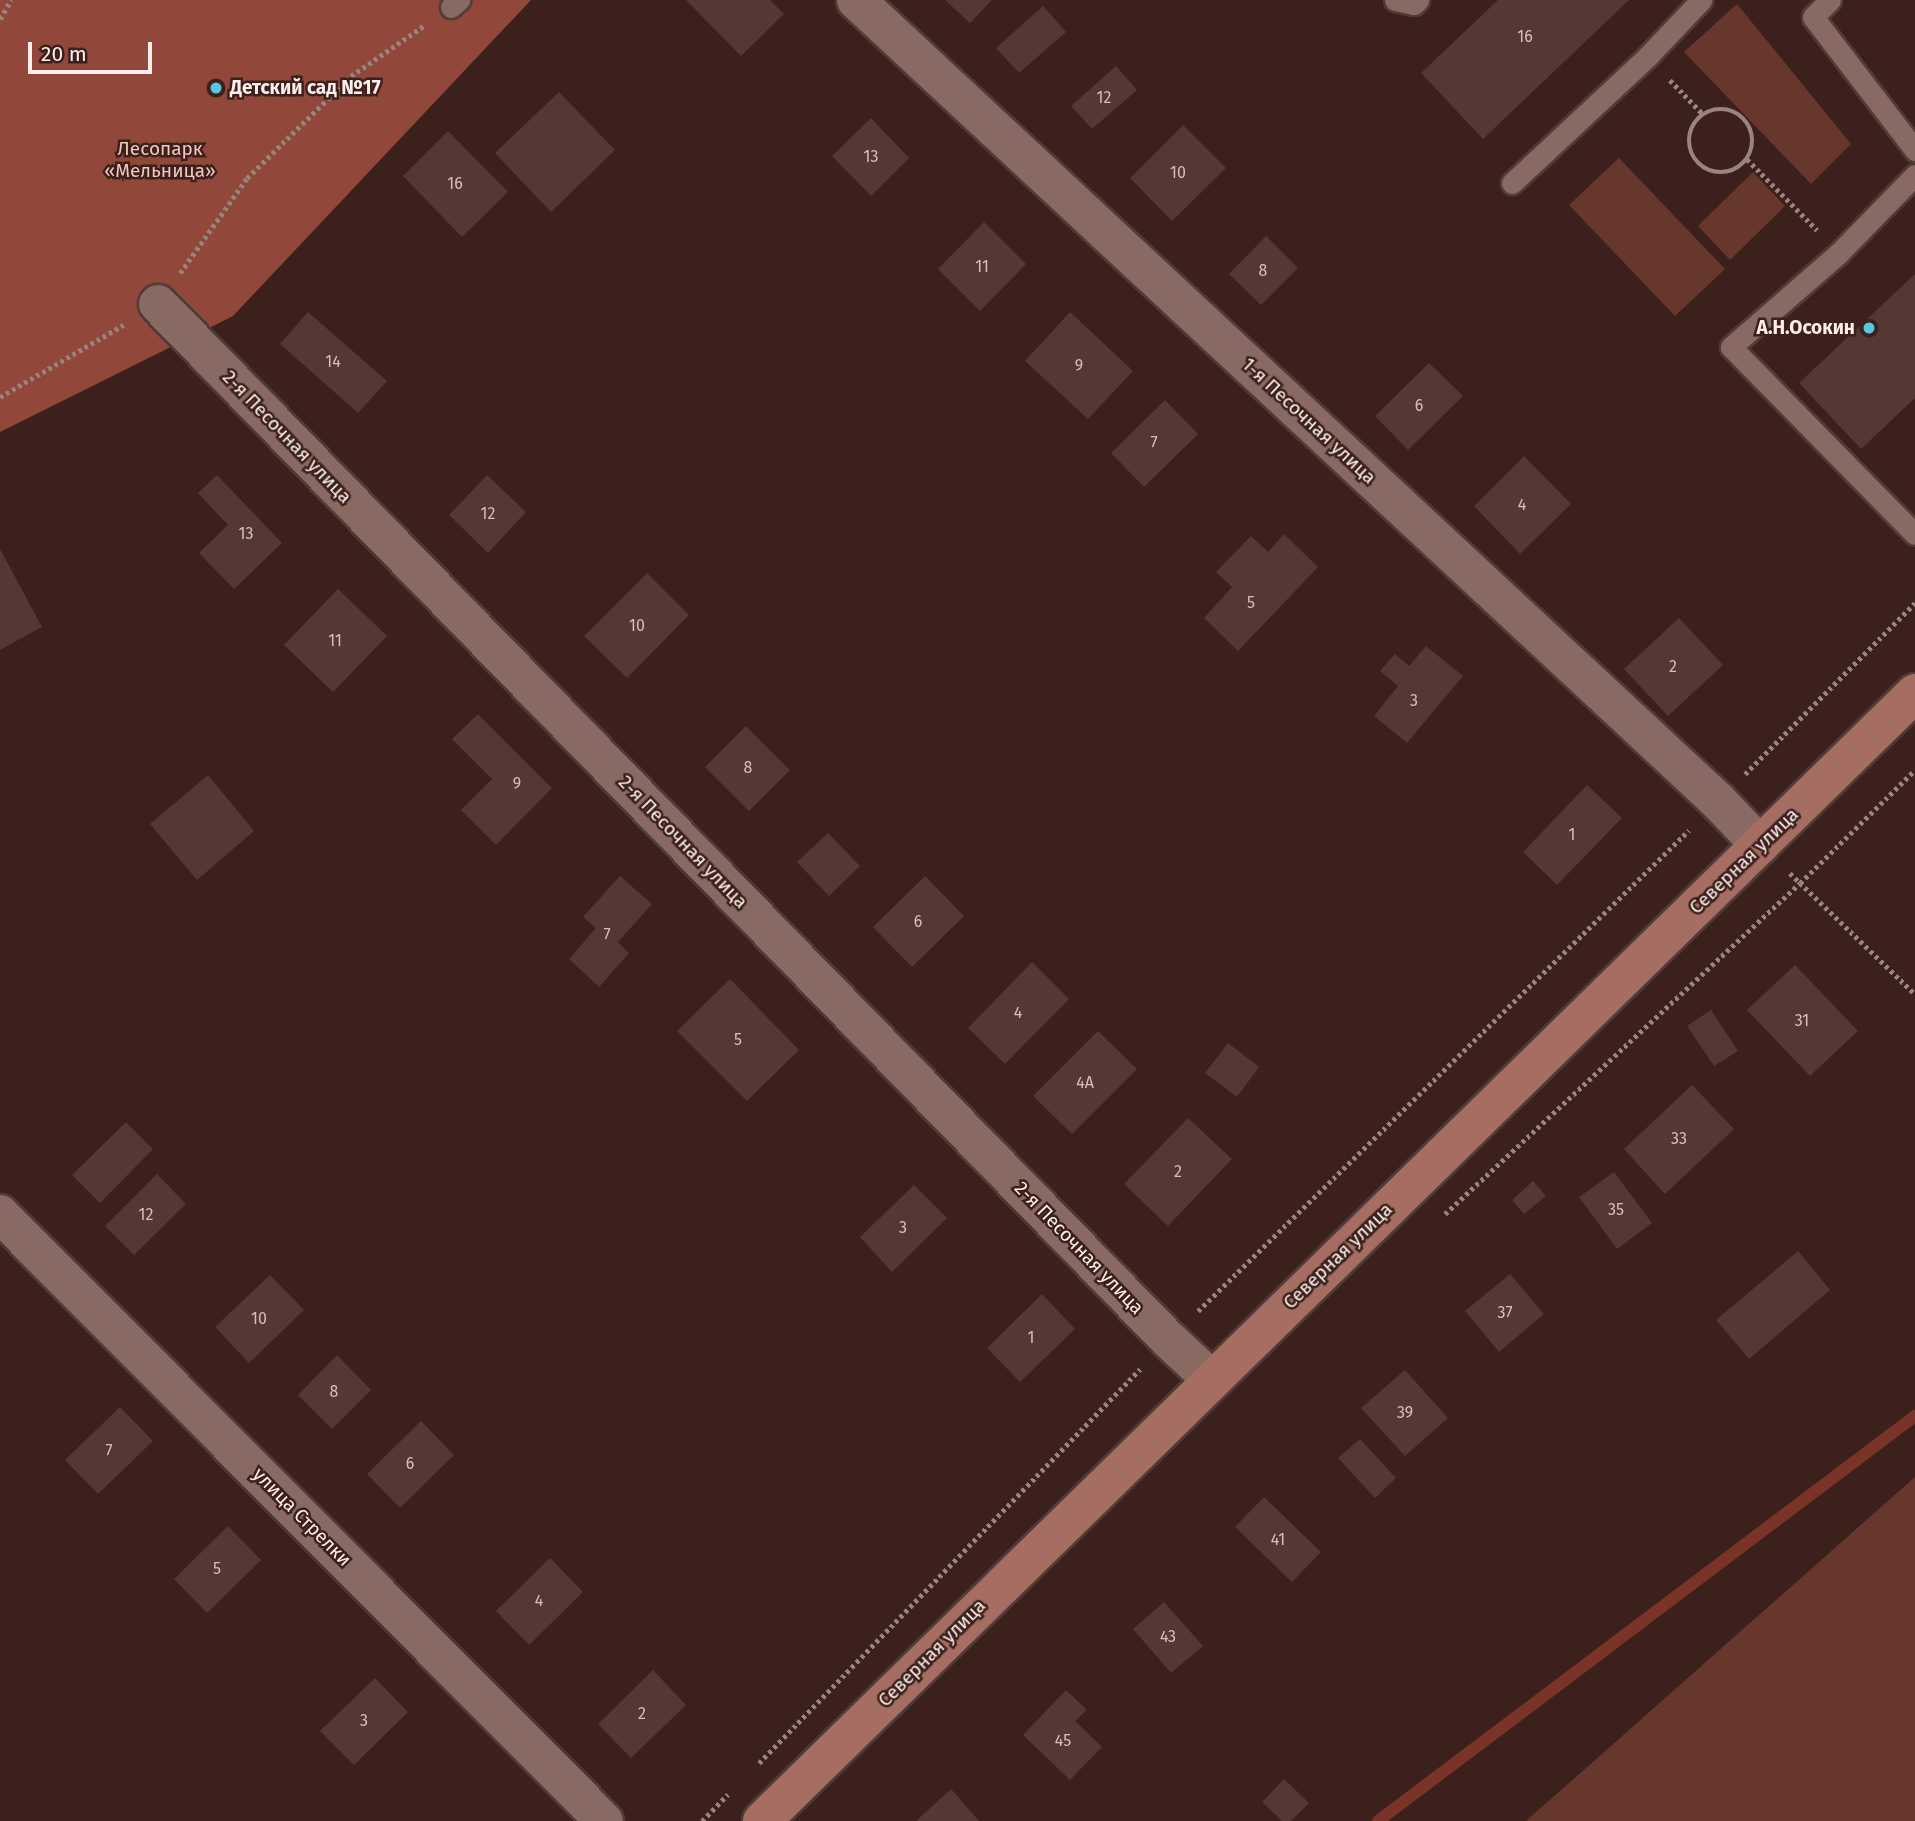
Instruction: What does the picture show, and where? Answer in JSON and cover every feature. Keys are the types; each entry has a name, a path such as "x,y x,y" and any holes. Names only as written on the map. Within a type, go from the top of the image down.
{"main road":[{"name":"Северная улица","path":"762,1821 1915,693"}],"street":[{"name":"1-я Песочная улица","path":"856,0 1718,801 1760,845"},
{"name":"2-я Песочная улица","path":"158,304 1168,1339 1211,1379"},
{"name":"улица Стрелки","path":"0,1214 604,1821"}],"lane":[{"path":"1395,0 1414,4 1418,0"},
{"path":"1512,183 1647,57 1701,0"},
{"path":"1830,0 1813,17 1915,150"},
{"path":"1915,175 1839,253 1731,347 1915,534"}],"path":[{"path":"0,19 10,0"},
{"path":"0,397 158,304 247,178 351,76 455,3"},
{"path":"1647,57 1703,114"},
{"path":"1714,109 1738,114 1752,134 1752,146 1739,167 1715,172 1695,159 1689,135 1703,114 1714,109"},
{"path":"1746,159 1839,253"},
{"path":"751,1771 1168,1339 1718,801 1915,604"},
{"path":"1444,1216 1800,883 1915,770"},
{"path":"1760,845 1915,994"},
{"path":"702,1821 731,1791"}],"shaded area":[{"path":"1737,4 1851,144 1811,184 1684,52"},
{"path":"1619,158 1725,269 1675,316 1569,205"},
{"path":"1753,172 1785,206 1730,260 1698,226"},
{"path":"1915,1477 1915,1821 1526,1821"}],"green space":[{"name":"Лесопарк «Мельница»","path":"0,0 531,0 233,316 0,432"}],"building":[{"path":"686,0 770,0 784,14 741,56"},
{"path":"945,0 992,0 970,23"},
{"path":"1498,0 1629,0 1483,139 1421,73"},
{"path":"1043,6 1066,32 1019,73 996,48"},
{"path":"1116,66 1137,90 1092,129 1071,106"},
{"path":"559,92 615,150 551,212 495,153"},
{"path":"871,118 909,158 871,196 832,156"},
{"path":"1183,125 1226,168 1172,221 1130,178"},
{"path":"448,131 508,192 462,237 403,176"},
{"path":"984,222 1026,264 980,311 938,269"},
{"path":"1266,236 1298,268 1261,305 1229,274"},
{"path":"1915,274 1915,398 1861,449 1799,383"},
{"path":"308,312 387,381 358,413 280,344"},
{"path":"1070,312 1133,371 1088,419 1025,361"},
{"path":"1429,363 1463,396 1408,450 1375,416"},
{"path":"1165,400 1198,434 1144,487 1111,453"},
{"path":"1524,456 1571,504 1520,554 1474,506"},
{"path":"217,475 282,543 234,589 199,553 228,525 198,493"},
{"path":"487,475 526,512 488,553 449,515"},
{"path":"1284,534 1318,567 1238,651 1204,618 1232,587 1216,572 1251,536 1268,552"},
{"path":"0,549 42,627 0,650"},
{"path":"647,573 689,615 627,678 584,636"},
{"path":"338,589 387,636 333,692 284,645"},
{"path":"1679,618 1723,665 1668,716 1624,669"},
{"path":"1426,646 1463,676 1407,743 1374,716 1398,686 1380,671 1395,654 1409,666"},
{"path":"478,714 552,788 496,845 461,810 492,779 452,739"},
{"path":"746,726 790,770 749,811 705,767"},
{"path":"208,775 254,831 197,880 150,824"},
{"path":"1587,785 1622,818 1557,885 1523,852"},
{"path":"828,833 860,866 829,896 797,862"},
{"path":"620,876 652,904 618,942 629,953 599,987 569,959 596,928 583,917"},
{"path":"925,876 964,916 912,967 873,927"},
{"path":"1032,962 1069,999 1005,1064 968,1028"},
{"path":"1795,965 1858,1031 1810,1076 1747,1010"},
{"path":"730,979 799,1050 747,1101 677,1031"},
{"path":"1711,1010 1738,1051 1714,1066 1687,1026"},
{"path":"1098,1031 1137,1069 1072,1134 1033,1096"},
{"path":"1228,1043 1259,1067 1237,1097 1205,1073"},
{"path":"1692,1085 1734,1129 1665,1194 1624,1149"},
{"path":"1188,1118 1232,1159 1168,1226 1124,1184"},
{"path":"126,1122 153,1149 100,1203 72,1175"},
{"path":"1614,1172 1652,1223 1617,1249 1579,1197"},
{"path":"157,1174 186,1204 134,1255 105,1226"},
{"path":"1533,1181 1546,1196 1524,1214 1512,1200"},
{"path":"914,1185 947,1218 892,1272 860,1237"},
{"path":"1798,1251 1830,1290 1749,1359 1716,1320"},
{"path":"1510,1274 1544,1314 1499,1352 1465,1311"},
{"path":"270,1275 304,1310 249,1363 215,1327"},
{"path":"1042,1294 1075,1329 1020,1382 987,1348"},
{"path":"337,1355 371,1390 332,1429 298,1395"},
{"path":"1405,1370 1448,1418 1405,1456 1361,1408"},
{"path":"120,1407 153,1441 98,1494 65,1460"},
{"path":"421,1421 454,1455 400,1508 367,1474"},
{"path":"1360,1439 1396,1478 1375,1498 1338,1458"},
{"path":"1264,1497 1321,1552 1292,1582 1235,1527"},
{"path":"228,1526 261,1560 207,1613 174,1579"},
{"path":"550,1558 583,1592 529,1645 496,1611"},
{"path":"1164,1602 1203,1646 1171,1673 1133,1629"},
{"path":"653,1670 686,1705 631,1758 598,1724"},
{"path":"375,1678 408,1712 354,1765 320,1731"},
{"path":"1066,1690 1087,1710 1075,1721 1102,1747 1070,1780 1023,1735"},
{"path":"1284,1779 1309,1803 1291,1821 1282,1821 1262,1802"},
{"path":"951,1789 979,1821 916,1821"}],"waterway":[{"path":"1378,1821 1915,1416"}],"place":[{"name":"Детский сад №17","path":"216,88"},
{"name":"А.Н.Осокин","path":"1869,328"}]}
